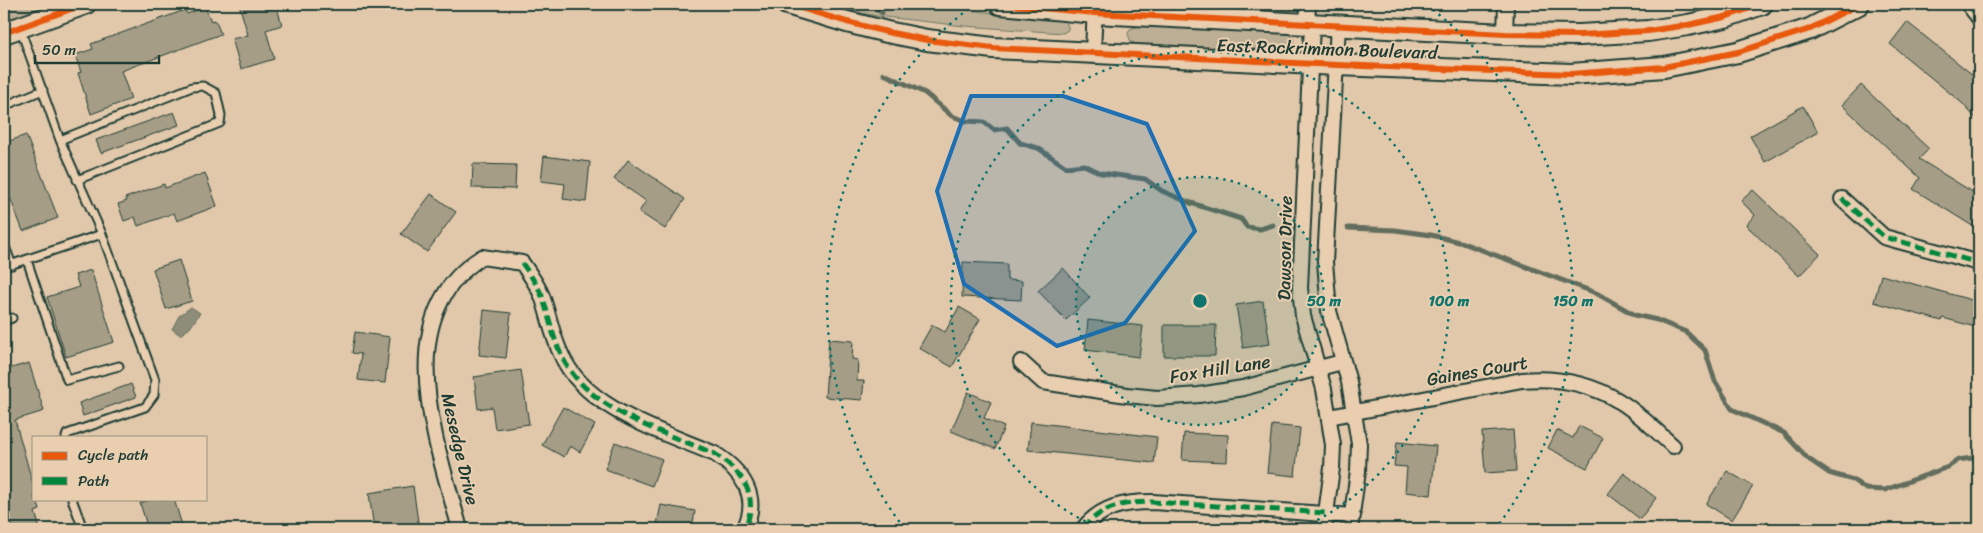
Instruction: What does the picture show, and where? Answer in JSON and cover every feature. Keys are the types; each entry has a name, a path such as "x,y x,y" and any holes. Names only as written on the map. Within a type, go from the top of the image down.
{"main road":[{"path":"12,30 85,4"},
{"name":"East Rockrimmon Boulevard","path":"787,4 847,22 927,40 993,48 1336,65 1570,74 1664,67 1738,52 1810,29 1860,4"},
{"name":"East Rockrimmon Boulevard","path":"1000,4 1095,8 1310,24 1505,34 1580,34 1648,31 1726,10 1762,4"}],"street":[{"name":"Dawson Drive","path":"1308,4 1310,63 1300,288 1303,316 1324,389 1329,417 1332,453 1324,529"},
{"path":"1505,34 1506,4"},
{"path":"1968,4 1979,18"},
{"path":"1093,54 1095,8"},
{"path":"1083,529 1101,512 1129,502 1326,513 1351,523 1359,444 1349,382 1329,311 1325,262 1338,25"},
{"path":"1842,199 1884,236 1979,263"},
{"name":"Mesedge Drive","path":"460,529 429,410 426,383 430,330 440,301 452,281 467,267 482,257 522,262 541,295 561,354 570,371 596,397 627,416 715,454 733,467 747,484 750,504 744,529"},
{"name":"Fox Hill Lane","path":"1020,362 1043,382 1127,396 1157,398 1199,395 1243,388 1342,362"},
{"name":"Gaines Court","path":"1329,417 1522,380 1547,378 1572,382 1620,402 1673,446"}],"lane":[{"path":"12,30 43,90 60,140 102,234 154,380 154,395 145,407 67,434 66,436"},
{"path":"60,140 192,87 203,86 216,93 221,115 220,123 77,180"},
{"path":"4,106 43,90"},
{"path":"4,267 102,234"},
{"path":"4,244 12,265"},
{"path":"27,260 67,380 119,366"},
{"path":"4,321 12,318"},
{"path":"72,500 83,529"}],"highlighted area":[{"path":"971,96 1063,96 1147,124 1195,231 1125,323 1057,346 964,284 937,191"}],"shaded area":[{"path":"4,4 56,4 4,23"},
{"path":"822,4 941,4 1014,16 1065,21 1068,30 1063,33 964,26 876,16"},
{"path":"1139,26 1288,33 1293,38 1294,45 1287,52 1136,44 1131,42 1128,34 1130,29"},
{"path":"191,307 200,313 190,328 180,335 172,329 179,316"}],"building":[{"path":"239,4 276,4 282,25 266,30 274,59 241,69 232,39 248,35"},
{"path":"205,7 211,21 215,20 221,34 121,71 131,99 91,114 78,73 81,72 75,55 93,49 91,44 185,10 187,14"},
{"path":"1907,22 1979,80 1979,122 1962,103 1890,44"},
{"path":"1861,85 1929,149 1919,159 1979,196 1979,230 1913,189 1920,178 1842,105"},
{"path":"1803,106 1818,132 1765,162 1750,136"},
{"path":"174,112 179,125 101,153 96,140"},
{"path":"26,135 58,218 23,231 4,182 4,143"},
{"path":"544,156 590,162 586,202 563,199 565,184 541,181"},
{"path":"628,160 685,199 665,229 639,212 646,201 614,179"},
{"path":"473,164 516,165 515,189 472,188"},
{"path":"205,173 217,206 177,221 174,213 138,226 135,217 124,221 118,204 127,201 125,198 164,184 165,188"},
{"path":"1753,190 1820,254 1799,276 1746,225 1755,215 1741,201"},
{"path":"431,194 456,212 427,252 401,234"},
{"path":"179,260 192,301 166,309 153,269"},
{"path":"963,262 1007,264 1007,280 1022,281 1021,300 962,297"},
{"path":"1063,268 1090,298 1066,320 1038,291"},
{"path":"91,270 114,342 66,357 47,297 79,287 75,275"},
{"path":"1881,275 1979,302 1979,328 1943,318 1942,321 1874,302"},
{"path":"1263,301 1270,344 1243,348 1236,305"},
{"path":"959,307 980,319 952,367 919,348 932,325 945,332"},
{"path":"484,310 511,313 506,358 479,355"},
{"path":"1088,320 1143,326 1139,357 1085,350"},
{"path":"1164,325 1216,325 1215,356 1164,356"},
{"path":"355,332 390,337 385,383 358,380 361,354 352,353"},
{"path":"829,339 853,341 852,359 858,360 857,381 864,381 862,400 825,397"},
{"path":"29,363 44,411 15,420 32,481 32,500 37,500 40,510 35,512 40,529 12,529 4,501 4,370"},
{"path":"521,370 529,424 495,429 492,407 478,409 474,377"},
{"path":"131,384 136,397 83,416 79,403"},
{"path":"968,392 991,402 984,418 1004,427 995,449 951,431"},
{"path":"563,407 595,425 580,452 570,446 564,457 542,445"},
{"path":"1031,422 1157,437 1154,463 1028,450"},
{"path":"1272,425 1300,428 1295,476 1267,473"},
{"path":"1579,426 1603,438 1587,468 1548,448 1557,430 1573,438"},
{"path":"1513,430 1516,471 1485,473 1482,432"},
{"path":"1184,433 1228,435 1227,462 1182,460"},
{"path":"615,442 662,459 652,486 605,469"},
{"path":"1397,442 1436,446 1431,495 1405,492 1407,467 1394,466"},
{"path":"1727,471 1753,486 1732,520 1706,504"},
{"path":"1624,473 1656,498 1640,519 1608,494"},
{"path":"413,486 419,529 374,529 369,493"},
{"path":"150,500 174,500 183,529 148,529 140,503"},
{"path":"661,505 695,511 692,529 656,529"}],"waterway":[{"path":"871,4 882,13"},
{"path":"884,74 925,93 952,116 966,121 984,122 994,130 1007,128 1020,143 1038,148 1066,167 1084,165 1101,173 1145,179 1162,191 1188,202 1241,219 1247,227 1260,229 1273,225"},
{"path":"1348,228 1395,230 1431,235 1463,243 1596,293 1635,315 1657,320 1686,332 1705,350 1715,381 1732,409 1784,433 1807,458 1829,473 1853,480 1866,489 1885,490 1948,467 1958,460 1979,457"}],"marked path":[{"path":"1968,4 1979,18"},
{"path":"1842,199 1884,237 1979,263"},
{"path":"522,263 540,292 558,347 572,373 588,390 628,417 715,454 733,468 741,477 749,496 749,517 744,529"},
{"path":"1083,529 1090,521 1106,510 1123,504 1143,502 1326,513"}],"cycle path":[{"path":"4,33 85,4"},
{"path":"787,4 887,32 927,40 993,48 1337,65 1571,74 1664,67 1738,52 1810,29 1859,4"},
{"path":"1000,4 1095,13 1505,34 1580,35 1648,31 1688,25 1725,17 1762,4"}]}
